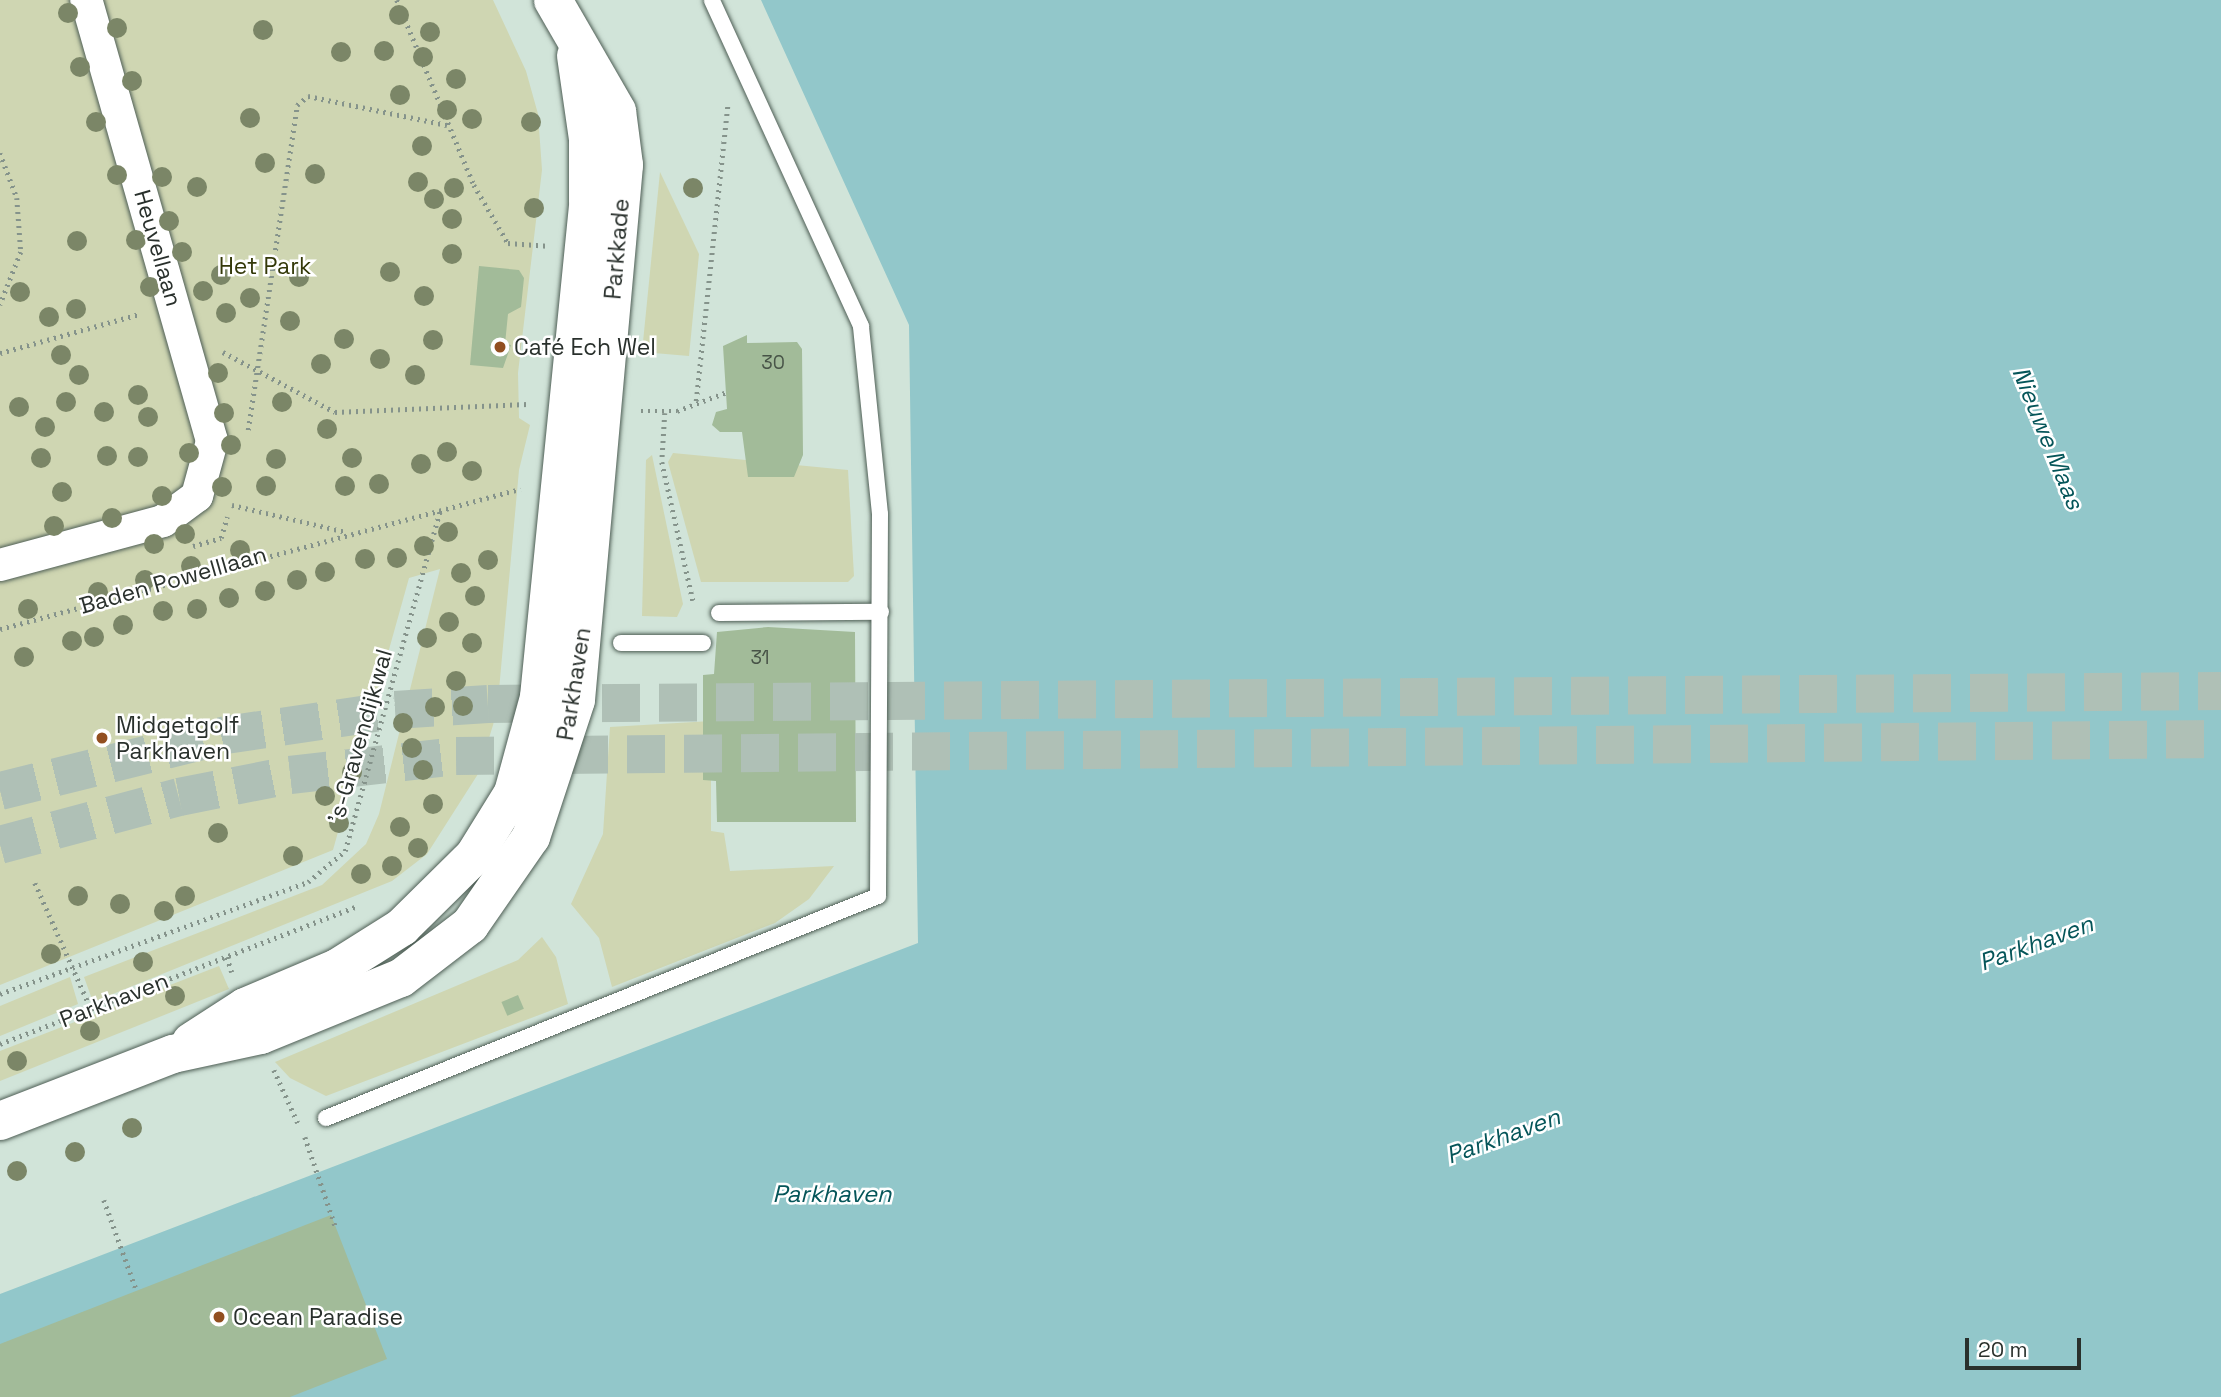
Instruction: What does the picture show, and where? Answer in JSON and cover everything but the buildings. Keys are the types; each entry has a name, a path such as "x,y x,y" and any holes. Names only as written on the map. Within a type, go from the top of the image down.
{"street":[{"name":"Heuvellaan","path":"86,0 211,429 197,496"},
{"name":"Parkkade","path":"553,0 574,43 617,111 624,150 597,468"},
{"name":"Parkkade","path":"561,477 589,202 588,139 574,43"},
{"name":"Parkhaven","path":"0,1121 173,1054 261,1035 401,978 461,933 512,872 547,802 576,701 597,468"},
{"name":"Parkhaven","path":"173,1054 245,1007 370,950 424,909 494,831 524,764 539,697 561,477"},
{"path":"0,565 163,521 197,496"}],"lane":[{"path":"326,1118 878,896 880,514 861,326 712,0"},
{"path":"719,613 881,612"},
{"path":"621,643 703,643"}],"path":[{"path":"397,0 447,125 508,243 522,244"},
{"path":"696,402 735,48"},
{"path":"246,439 261,373 297,105 308,96 447,125"},
{"path":"0,153 17,198 21,252 0,305"},
{"path":"141,314 145,327"},
{"path":"0,353 141,314 180,328"},
{"path":"261,373 328,409 353,414 567,406"},
{"path":"641,411 665,413 727,392"},
{"path":"665,413 662,462 703,643"},
{"path":"440,510 522,488"},
{"path":"230,505 234,492"},
{"name":"Baden Powelllaan","path":"197,496 347,532"},
{"name":"Baden Powelllaan","path":"0,629 347,532 440,510"},
{"name":"'s-Gravendijkwal","path":"0,994 308,882 345,851 440,510"},
{"path":"35,883 91,1009"},
{"name":"Parkhaven","path":"0,1044 384,895 424,909"},
{"path":"311,1150 336,1228"},
{"path":"104,1200 136,1289"}],"green space":[{"name":"Het Park","path":"0,0 493,0 526,71 538,114 542,170 518,373 519,418 530,425 519,470 497,712 478,774 427,854 392,881 93,1002 84,977 322,885 366,844 379,814 440,569 409,578 333,850 0,985"},
{"path":"660,172 699,254 689,356 642,352"},
{"path":"673,453 848,470 854,576 848,582 701,582 668,462"},
{"path":"652,455 683,604 677,617 642,616 646,460"},
{"path":"711,721 711,831 724,833 730,871 834,866 809,899 775,923 612,987 599,938 571,904 603,834 610,727"},
{"path":"542,937 556,957 568,1004 326,1096 290,1078 275,1062 518,960"},
{"path":"219,966 229,989 0,1081 0,1051"},
{"path":"70,977 78,1004 0,1036 0,1006"}],"water":[{"name":"Nieuwe Maas","path":"761,0 2221,0 2221,1397 0,1397 0,1294 918,943 909,325"}],"tunnel":[{"path":"0,791 226,735 395,710 488,704 2221,691"},
{"path":"0,845 179,797 290,775 456,756 2221,739"}],"place":[{"name":"Café Ech Wel","path":"500,347"},
{"name":"Midgetgolf Parkhaven","path":"102,738"},
{"name":"Ocean Paradise","path":"219,1317"}]}
